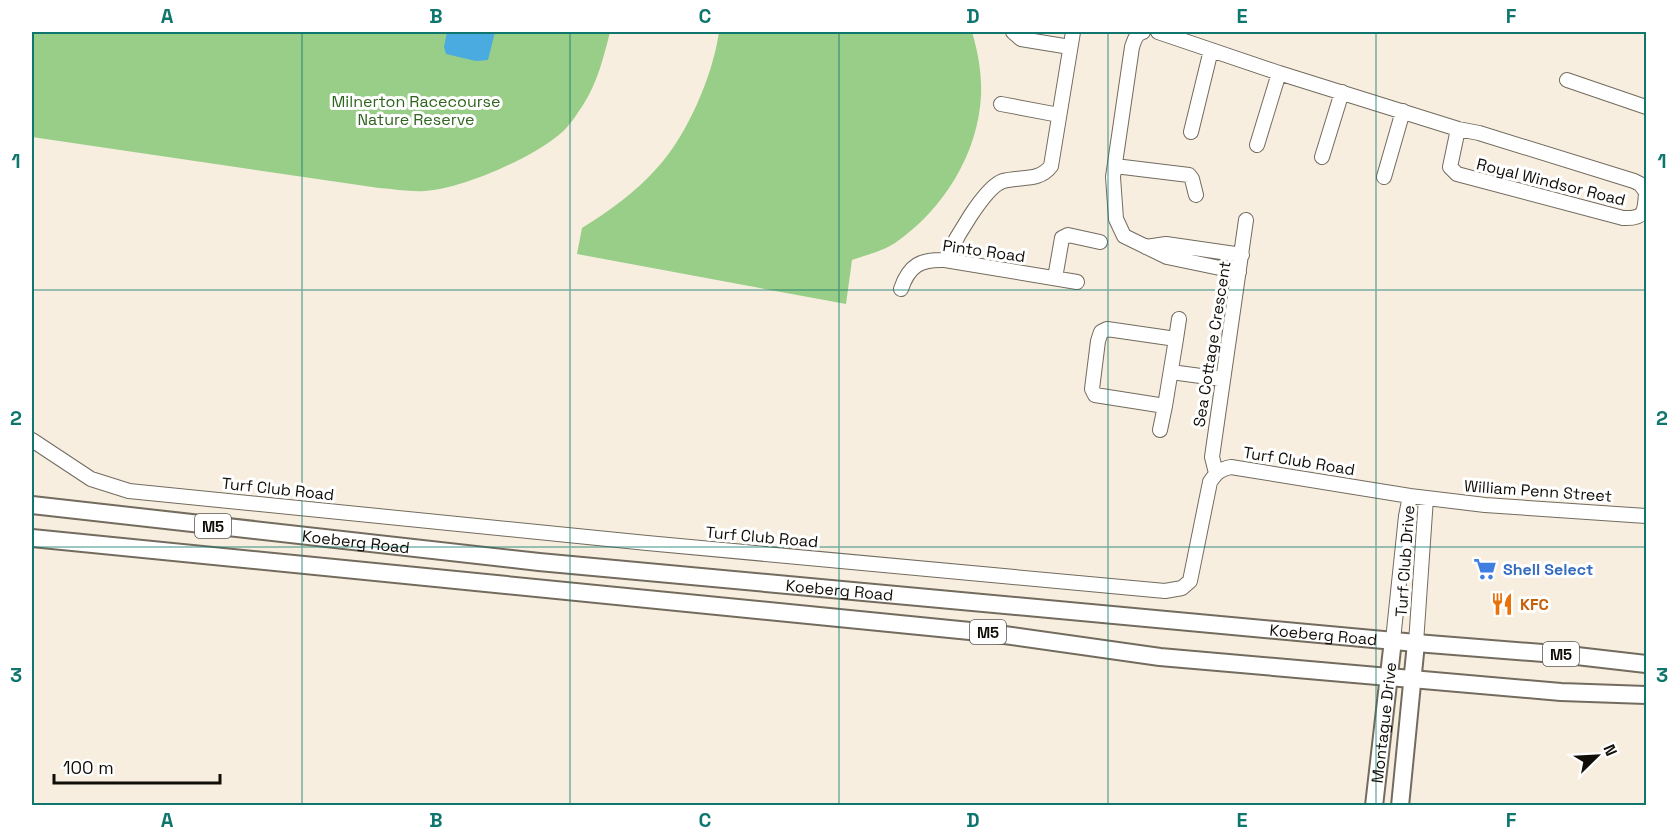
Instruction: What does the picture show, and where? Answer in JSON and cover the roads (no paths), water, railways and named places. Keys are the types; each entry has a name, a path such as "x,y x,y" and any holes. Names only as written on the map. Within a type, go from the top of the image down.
{"main road":[{"name":"Koeberg Road","path":"32,505 539,562 1647,664"},
{"name":"Koeberg Road","path":"32,538 990,633 1160,657 1561,692 1647,695"},
{"name":"Montague Drive","path":"1374,806 1394,640"},
{"name":"Montague Drive","path":"1400,806 1416,643"}],"street":[{"path":"1013,32 1021,39 1070,47"},
{"path":"945,260 954,240 987,193 997,184 1032,178 1048,171 1051,166 1073,32"},
{"path":"1143,32 1140,32 1132,47 1115,166 1114,190 1118,227 1124,236 1167,257 1239,272"},
{"name":"Royal Windsor Road","path":"1158,32 1279,73 1634,181 1640,184 1646,192 1645,209 1640,216 1633,219 1623,218 1457,174 1449,167 1458,129"},
{"path":"1191,132 1211,50"},
{"path":"1257,145 1279,73"},
{"path":"1567,80 1647,107"},
{"path":"1322,157 1342,92"},
{"path":"1001,104 1059,115"},
{"path":"1384,177 1403,111"},
{"path":"1115,166 1189,175 1195,186 1196,195"},
{"name":"Sea Cottage Crescent","path":"1216,473 1212,457 1246,220"},
{"path":"1055,278 1064,236 1100,242"},
{"path":"1146,247 1166,244 1242,255"},
{"name":"Pinto Road","path":"901,289 904,278 911,269 930,260 945,260 1077,282"},
{"path":"1160,430 1179,319"},
{"path":"1165,406 1095,395 1092,389 1098,340 1101,332 1107,329 1176,339"},
{"path":"1171,372 1223,380"},
{"name":"Turf Club Road","path":"32,440 91,479 129,491 636,542 1165,591 1182,588 1190,581 1210,482 1223,468 1231,467 1410,496"},
{"name":"Turf Club Drive","path":"1394,640 1410,496 1426,498 1416,643"},
{"name":"William Penn Street","path":"1426,498 1505,507 1647,516"}],"water":[{"path":"447,32 495,32 488,60 476,61 446,54 444,47"}],"place":[{"name":"Shell Select","path":"1485,569"},
{"name":"KFC","path":"1502,604"}],"park label":[{"name":"Milnerton Racecourse Nature Reserve","path":"416,110"}]}
